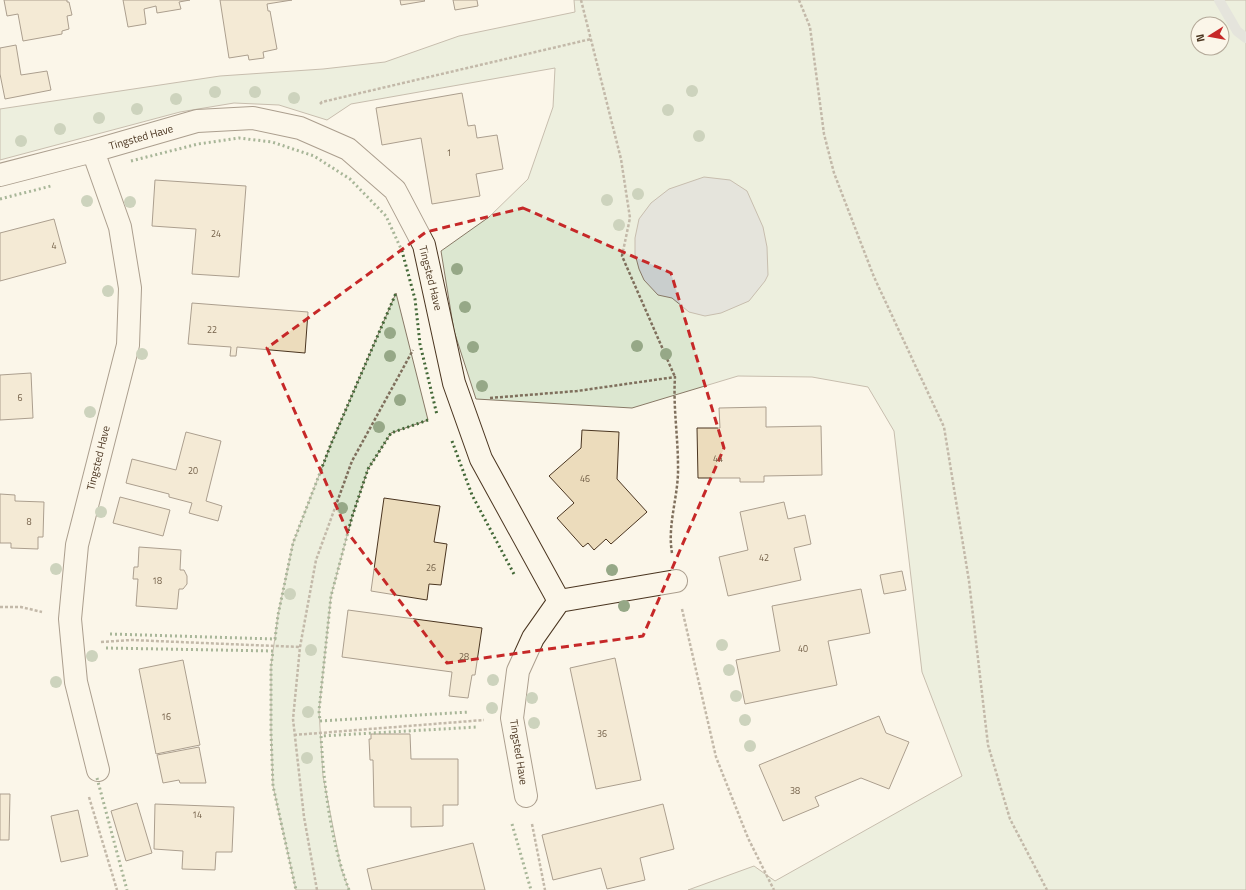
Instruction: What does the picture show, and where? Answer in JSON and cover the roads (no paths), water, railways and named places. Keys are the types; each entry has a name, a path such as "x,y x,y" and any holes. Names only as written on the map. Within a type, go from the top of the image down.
{"street":[{"name":"Tingsted Have","path":"0,175 93,151 196,120 253,118 300,128 348,149 395,190 424,245 454,383 481,459 559,601 533,638 518,672 512,718 526,796"},
{"name":"Tingsted Have","path":"93,151 120,227 130,288 128,345 77,545 70,619 76,682 98,770"},
{"path":"559,601 676,581"}],"waterway":[{"path":"1219,0 1237,31 1246,38"}]}
